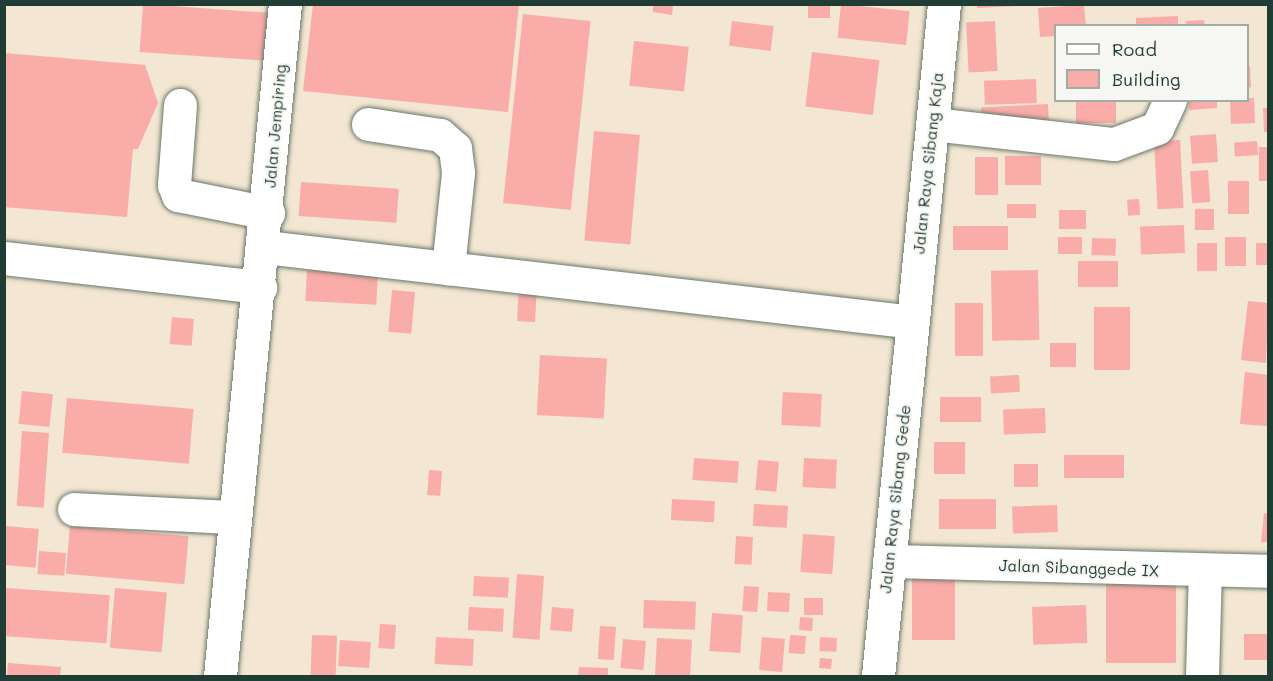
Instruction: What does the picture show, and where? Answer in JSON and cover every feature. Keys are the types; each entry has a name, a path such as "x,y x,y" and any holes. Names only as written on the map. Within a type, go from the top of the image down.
{"street":[{"name":"Jalan Jempiring","path":"220,676 234,517 265,247 285,4"},
{"name":"Jalan Raya Sibang Kaja","path":"913,322 944,4"},
{"path":"932,124 1114,144 1157,128 1169,102"},
{"path":"180,105 174,185 178,195 268,213"},
{"path":"368,124 440,135 455,148 458,173 448,268"},
{"path":"265,247 913,322"},
{"path":"4,258 260,287"},
{"name":"Jalan Raya Sibang Gede","path":"878,676 913,322"},
{"path":"75,509 234,517"},
{"name":"Jalan Sibanggede IX","path":"890,561 1269,571"},
{"path":"1202,676 1205,571"}],"building":[{"path":"143,4 270,13 266,61 140,52"},
{"path":"313,4 519,4 508,112 303,91"},
{"path":"653,4 673,4 672,15 653,12"},
{"path":"808,4 830,4 830,18 808,18"},
{"path":"841,4 910,11 906,45 837,38"},
{"path":"977,4 1016,4 1016,6 977,8"},
{"path":"1084,5 1086,24 1054,24 1054,36 1040,37 1038,8"},
{"path":"523,14 591,21 571,210 503,203"},
{"path":"1178,16 1178,24 1136,24 1136,18"},
{"path":"1204,20 1205,24 1186,24 1186,21"},
{"path":"732,21 774,26 771,51 729,46"},
{"path":"995,21 998,71 969,72 966,23"},
{"path":"634,41 689,47 684,92 629,86"},
{"path":"812,52 879,60 873,115 805,107"},
{"path":"4,53 145,65 158,103 138,149 133,149 127,217 4,207"},
{"path":"1249,66 1250,66 1251,87 1249,88"},
{"path":"1036,79 1037,103 985,105 984,81"},
{"path":"1249,98 1254,98 1255,123 1231,124 1230,102 1249,102"},
{"path":"1076,102 1116,102 1116,123 1076,123"},
{"path":"1189,102 1217,102 1217,108 1189,110"},
{"path":"1048,104 1049,123 982,126 981,108"},
{"path":"1263,108 1268,108 1268,132 1264,132"},
{"path":"594,131 640,135 630,245 584,241"},
{"path":"1216,134 1218,162 1192,164 1190,136"},
{"path":"1180,140 1184,208 1158,209 1154,141"},
{"path":"1257,141 1258,155 1235,157 1234,143"},
{"path":"1259,147 1268,147 1268,181 1259,181"},
{"path":"1005,156 1041,156 1041,185 1005,185"},
{"path":"975,157 998,157 998,195 975,195"},
{"path":"1208,170 1210,202 1192,203 1190,171"},
{"path":"1228,181 1249,181 1249,214 1228,214"},
{"path":"301,182 399,189 396,223 299,216"},
{"path":"1139,199 1140,215 1128,216 1127,200"},
{"path":"1007,204 1036,204 1036,218 1007,218"},
{"path":"1195,209 1214,209 1214,230 1195,230"},
{"path":"1059,210 1086,210 1086,229 1059,229"},
{"path":"1184,225 1185,253 1141,255 1140,227"},
{"path":"953,226 1008,226 1008,250 953,250"},
{"path":"1058,237 1082,237 1082,254 1058,254"},
{"path":"1225,237 1246,237 1246,266 1225,266"},
{"path":"1092,238 1116,239 1115,256 1091,255"},
{"path":"1197,243 1217,243 1217,271 1197,271"},
{"path":"1256,243 1268,243 1268,265 1256,265"},
{"path":"1078,261 1118,261 1118,287 1078,287"},
{"path":"307,270 378,274 376,305 305,301"},
{"path":"1038,270 1039,340 992,341 991,271"},
{"path":"519,284 537,285 535,322 517,321"},
{"path":"392,290 415,292 411,334 388,332"},
{"path":"1248,301 1268,303 1266,363 1241,360"},
{"path":"955,303 983,303 983,356 955,356"},
{"path":"1094,307 1130,307 1130,370 1094,370"},
{"path":"172,317 194,319 192,346 170,344"},
{"path":"1050,343 1076,343 1076,367 1050,367"},
{"path":"540,355 607,359 604,418 537,415"},
{"path":"1245,372 1268,375 1267,426 1240,424"},
{"path":"1019,375 1020,392 991,393 990,377"},
{"path":"22,391 53,394 49,427 19,424"},
{"path":"783,392 822,394 820,427 781,425"},
{"path":"940,397 981,397 981,422 940,422"},
{"path":"67,398 194,409 189,464 62,453"},
{"path":"1045,408 1046,433 1004,434 1003,409"},
{"path":"22,431 49,433 44,508 17,506"},
{"path":"934,442 965,442 965,474 934,474"},
{"path":"1064,455 1124,455 1124,478 1064,478"},
{"path":"694,458 739,461 737,483 692,480"},
{"path":"804,458 837,460 835,489 802,487"},
{"path":"758,460 779,462 776,492 755,490"},
{"path":"1014,464 1038,464 1038,487 1014,487"},
{"path":"429,470 442,471 440,496 427,495"},
{"path":"672,499 715,501 714,522 671,520"},
{"path":"939,499 996,499 996,529 939,529"},
{"path":"754,504 788,506 787,528 753,526"},
{"path":"1057,505 1058,532 1013,534 1012,507"},
{"path":"1264,513 1268,514 1268,542 1261,542"},
{"path":"5,526 39,529 35,568 4,565"},
{"path":"70,526 189,536 184,584 66,574"},
{"path":"803,534 835,536 832,574 800,572"},
{"path":"736,536 753,537 752,565 735,564"},
{"path":"39,551 66,553 64,576 37,574"},
{"path":"517,574 544,576 539,640 513,638"},
{"path":"912,574 955,574 955,640 912,640"},
{"path":"474,576 509,578 508,598 473,596"},
{"path":"1106,578 1176,578 1176,663 1106,663"},
{"path":"744,586 759,587 757,612 742,611"},
{"path":"6,588 110,595 106,643 4,636"},
{"path":"115,588 167,593 162,652 110,648"},
{"path":"768,592 790,593 789,612 767,611"},
{"path":"804,598 823,598 823,615 804,615"},
{"path":"644,600 696,602 695,630 643,628"},
{"path":"1086,605 1087,643 1033,645 1032,607"},
{"path":"469,607 504,609 503,632 468,630"},
{"path":"552,607 574,609 572,632 550,630"},
{"path":"712,613 743,615 740,653 709,651"},
{"path":"800,617 813,618 812,631 799,630"},
{"path":"380,624 396,625 394,649 378,648"},
{"path":"600,626 616,627 614,660 598,659"},
{"path":"1244,634 1268,634 1268,660 1244,660"},
{"path":"312,635 337,636 336,676 311,676"},
{"path":"790,635 806,636 805,654 789,653"},
{"path":"436,637 474,639 473,666 435,664"},
{"path":"762,637 785,639 782,672 759,670"},
{"path":"820,637 837,638 836,652 819,651"},
{"path":"657,638 692,640 690,676 655,676"},
{"path":"623,639 646,641 643,670 620,668"},
{"path":"340,640 371,642 369,668 338,666"},
{"path":"820,658 832,659 831,669 819,668"},
{"path":"8,663 61,667 60,676 7,676"},
{"path":"579,667 608,668 608,676 578,676"}]}
